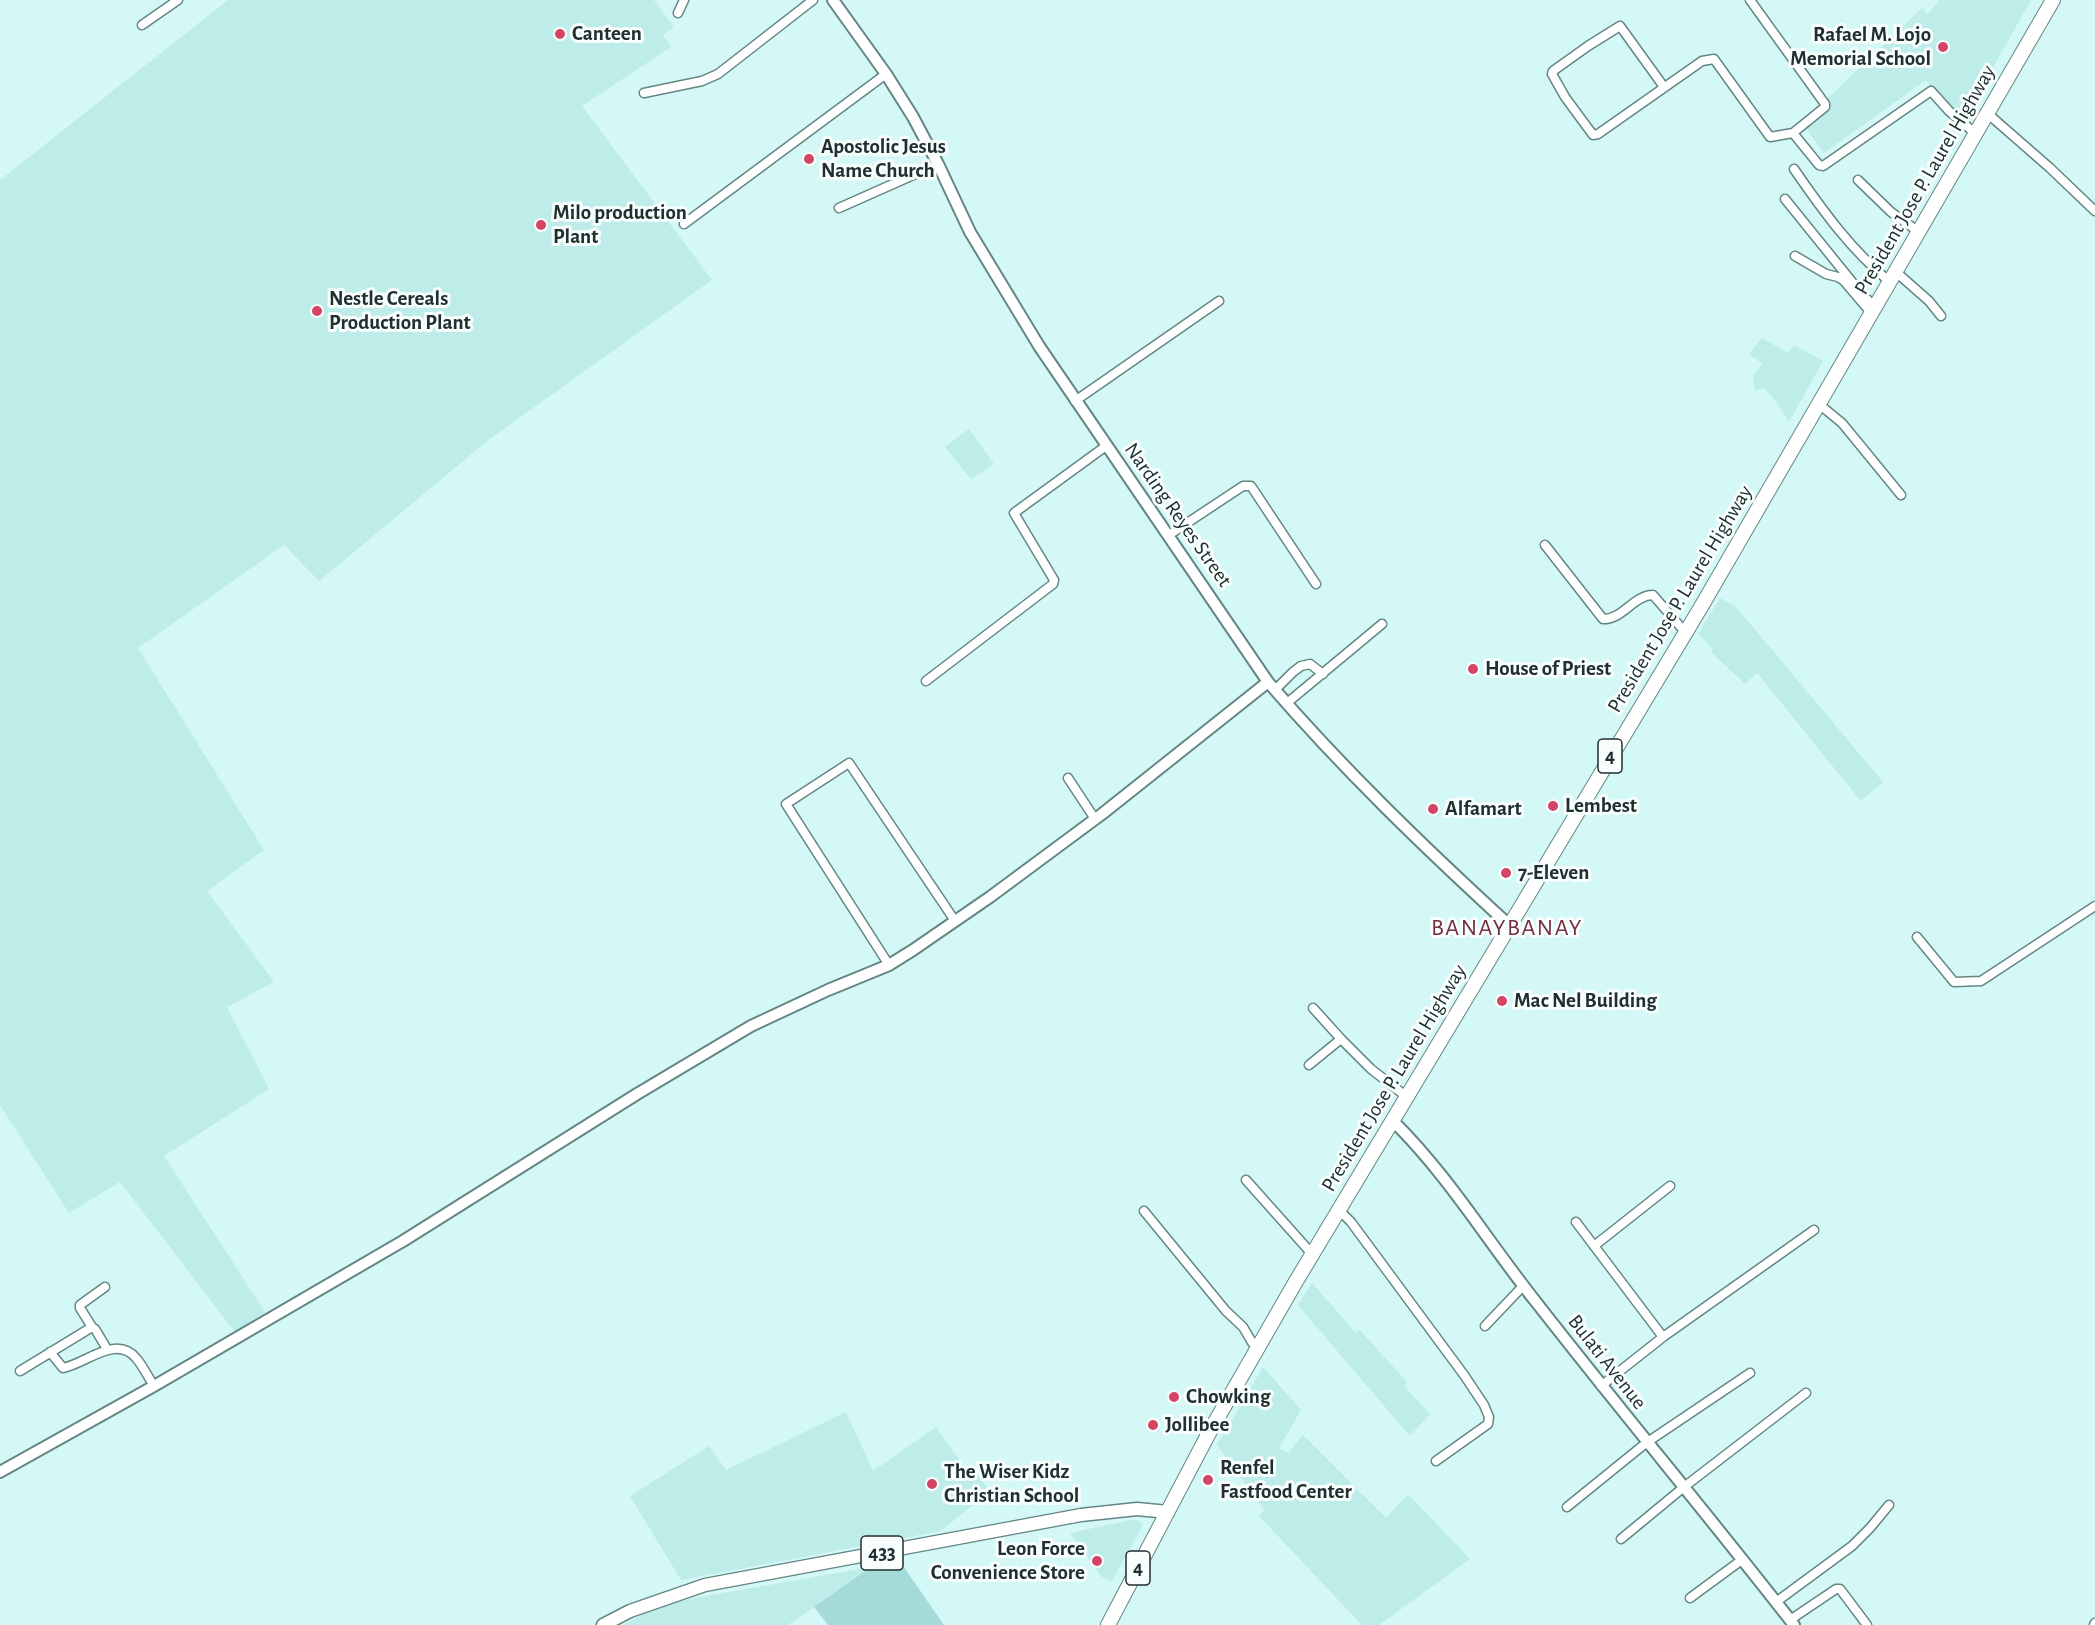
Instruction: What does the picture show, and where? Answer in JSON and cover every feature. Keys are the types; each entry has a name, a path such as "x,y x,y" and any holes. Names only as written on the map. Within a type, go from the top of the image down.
{"highway":[{"name":"President Jose P. Laurel Highway","path":"1108,1625 1256,1349 1820,405 2053,0"}],"main road":[{"name":"433","path":"603,1625 630,1611 685,1591 741,1577 1081,1515 1137,1509 1168,1512"}],"street":[{"path":"142,25 167,3 178,0"},
{"path":"678,13 684,0"},
{"path":"644,93 702,81 718,74 813,0"},
{"name":"Narding Reyes Street","path":"833,0 886,74 913,117 976,241 1075,401 1272,686 1413,836 1509,925"},
{"path":"1664,87 1620,26 1588,46 1552,74 1565,97 1593,135 1598,134 1702,61 1714,59 1770,137 1793,134 1825,107 1750,0"},
{"path":"684,224 886,74"},
{"path":"1793,134 1816,164 1823,166 1931,91 1948,111 1976,134"},
{"path":"1988,113 2095,211"},
{"path":"839,208 938,164"},
{"path":"1794,169 1860,256 1929,301 1941,316"},
{"path":"1858,180 1891,212 1919,232"},
{"path":"1785,200 1874,311"},
{"path":"1794,256 1844,281 1874,311"},
{"path":"1075,401 1219,301"},
{"path":"1820,405 1842,423 1901,495"},
{"path":"926,681 1053,584 1054,580 1014,513 1106,446"},
{"path":"1169,535 1243,486 1251,486 1316,584"},
{"path":"1545,545 1603,619 1611,618 1644,597 1653,595 1685,632"},
{"path":"1287,704 1382,624"},
{"path":"0,1472 154,1386 403,1241 637,1094 752,1026 889,964 956,921 1301,666 1310,664 1323,674"},
{"path":"889,964 786,804 849,763 956,921"},
{"path":"1068,778 1095,819"},
{"path":"1917,938 1954,982 1981,981 2095,906"},
{"path":"1313,1008 1371,1069 1407,1097"},
{"path":"1309,1065 1341,1039"},
{"name":"Bulati Avenue","path":"1392,1121 1433,1166 1601,1386 1792,1622"},
{"path":"1246,1180 1312,1254"},
{"path":"1594,1246 1670,1186"},
{"path":"1339,1210 1351,1222 1441,1343 1484,1405 1489,1417 1488,1424 1436,1461"},
{"path":"1144,1211 1226,1311 1243,1328 1256,1349"},
{"path":"1576,1222 1663,1337"},
{"path":"1601,1386 1663,1337 1814,1230"},
{"path":"1485,1326 1523,1286"},
{"path":"105,1287 80,1305 80,1308 107,1350"},
{"path":"20,1371 92,1327"},
{"path":"50,1352 63,1368 107,1350 125,1350 136,1357 154,1386"},
{"path":"1567,1507 1646,1443 1750,1373"},
{"path":"1621,1539 1684,1487 1806,1394"},
{"path":"1776,1602 1852,1546 1889,1504"},
{"path":"1690,1598 1743,1559"},
{"path":"1792,1622 1836,1589 1840,1589 1867,1625"}],"shaded area":[{"path":"228,0 654,0 674,27 663,35 671,47 582,106 712,280 487,441 319,581 284,545 138,648 264,850 207,891 274,982 227,1007 269,1089 164,1156 265,1312 235,1332 120,1182 69,1213 0,1105 0,180"},
{"name":"Rafael M. Lojo Memorial School","path":"1940,0 2031,0 1963,121 1941,102 1926,80 1824,153 1802,123 1922,8 1927,14"},
{"path":"1762,338 1788,353 1794,345 1823,361 1789,422 1776,401 1764,388 1755,391 1753,375 1763,364 1749,354"},
{"path":"969,429 994,464 971,479 945,447"},
{"path":"1720,598 1736,607 1883,782 1861,801 1757,673 1745,684 1711,652 1713,649 1698,634"},
{"path":"1312,1283 1356,1333 1360,1330 1407,1382 1404,1386 1430,1414 1410,1436 1298,1305"},
{"path":"1263,1367 1301,1410 1279,1448 1288,1453 1303,1435 1386,1518 1408,1494 1470,1559 1379,1625 1362,1625 1259,1516 1264,1510 1217,1445"},
{"path":"846,1412 873,1471 936,1427 966,1470 971,1467 990,1491 941,1531 681,1580 630,1496 709,1446 726,1470"},
{"path":"1131,1520 1140,1521 1142,1527 1111,1582 1101,1576 1070,1533"},
{"path":"901,1563 944,1625 828,1625 814,1607 871,1567"},
{"path":"871,1567 788,1625 624,1625 641,1615 689,1599"}],"place":[{"name":"Canteen","path":"560,34"},
{"name":"Rafael M. Lojo Memorial School","path":"1943,47"},
{"name":"Apostolic Jesus Name Church","path":"809,159"},
{"name":"Milo production Plant","path":"541,225"},
{"name":"Nestle Cereals Production Plant","path":"317,311"},
{"name":"House of Priest","path":"1473,669"},
{"name":"Lembest","path":"1553,806"},
{"name":"Alfamart","path":"1433,809"},
{"name":"7-Eleven","path":"1506,873"},
{"name":"Mac Nel Building","path":"1502,1001"},
{"name":"Chowking","path":"1174,1397"},
{"name":"Jollibee","path":"1153,1425"},
{"name":"Renfel Fastfood Center","path":"1208,1480"},
{"name":"The Wiser Kidz Christian School","path":"932,1484"},
{"name":"Leon Force Convenience Store","path":"1097,1561"}],"district":[{"name":"BANAYBANAY","path":"1507,928"}]}
